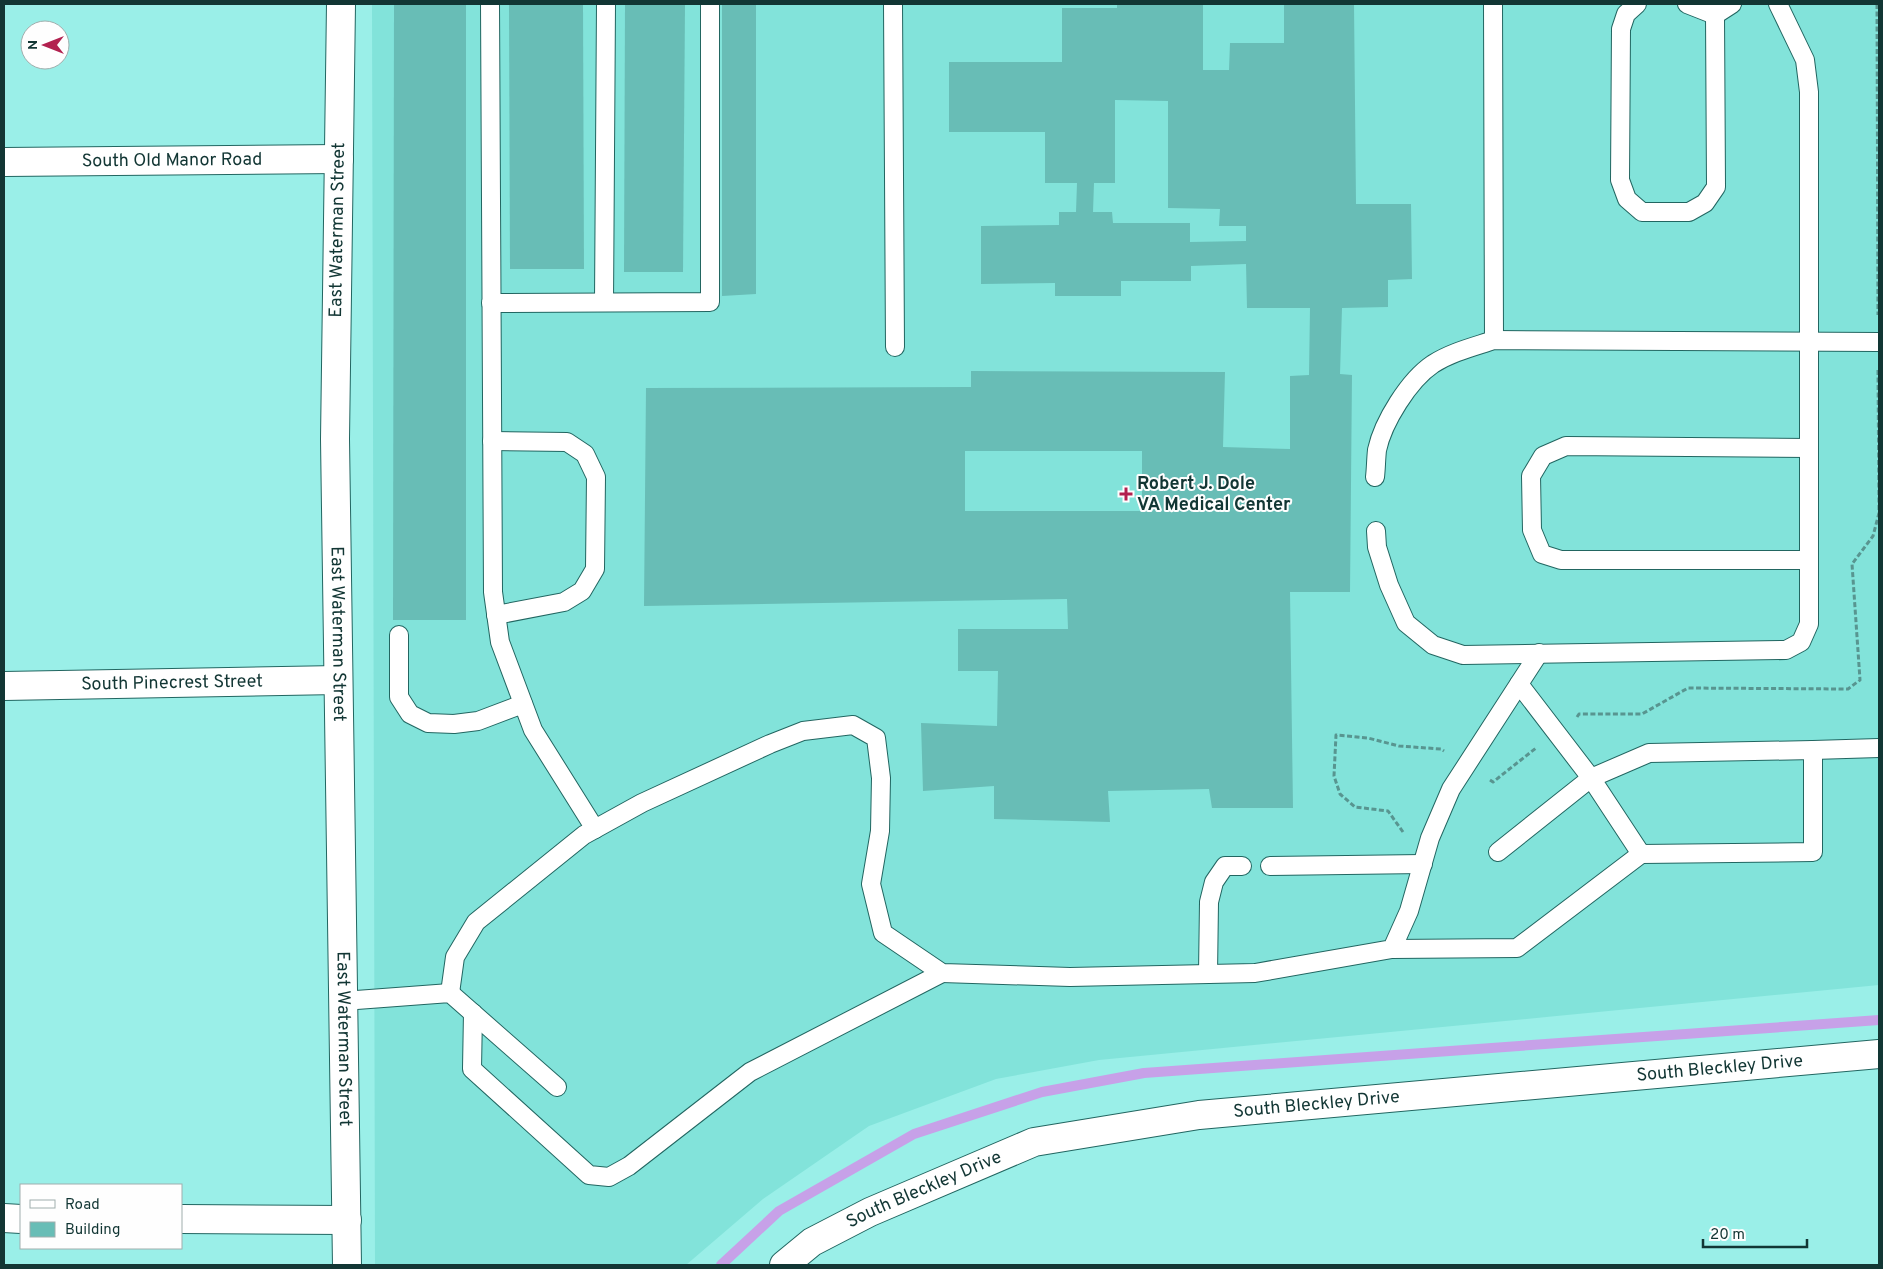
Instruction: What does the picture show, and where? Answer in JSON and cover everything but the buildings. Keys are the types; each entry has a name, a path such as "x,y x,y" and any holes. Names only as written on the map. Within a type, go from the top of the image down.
{"street":[{"name":"East Waterman Street","path":"341,4 335,439 347,1265"},
{"name":"South Old Manor Road","path":"4,162 339,159"},
{"name":"South Pinecrest Street","path":"4,686 338,680"},
{"name":"South Bleckley Drive","path":"784,1265 812,1242 870,1212 1034,1142 1199,1115 1879,1054"},
{"path":"4,1218 20,1218"},
{"path":"182,1219 347,1220"}],"lane":[{"path":"490,4 492,592 500,642 533,730 595,829"},
{"path":"604,302 606,4"},
{"path":"491,303 710,302 710,4"},
{"path":"892,4 894,347"},
{"path":"1493,4 1494,340"},
{"path":"1637,4 1626,14 1621,29 1620,180 1627,199 1642,212 1690,212 1705,203 1716,187 1715,15"},
{"path":"1687,4 1715,15"},
{"path":"1715,15 1732,4"},
{"path":"1376,531 1378,547 1389,585 1406,623 1432,645 1463,655 1786,650 1801,642 1809,624 1809,92 1805,60 1778,4"},
{"path":"1375,478 1378,449 1390,417 1408,387 1432,365 1461,350 1494,340 1879,342"},
{"path":"492,441 567,442 585,454 596,477 595,569 582,591 564,602 496,615"},
{"path":"1809,448 1566,446 1543,456 1531,476 1532,530 1542,554 1561,560 1809,560"},
{"path":"399,635 399,697 410,714 428,723 454,724 478,721 523,704"},
{"path":"1392,949 1409,911 1430,838 1448,797 1539,653"},
{"path":"1519,684 1591,778 1641,854"},
{"path":"450,993 455,957 476,922 584,835 642,803 770,744 803,731 853,725 876,738 881,778 880,824 871,884 883,933 942,973"},
{"path":"1498,852 1591,778 1649,753 1879,748"},
{"path":"473,1013 472,1069 589,1175 609,1177 629,1166 750,1072 942,973 1070,978 1255,973 1392,949 1517,948 1641,854 1813,852 1813,750"},
{"path":"1270,866 1423,864"},
{"path":"1208,974 1209,902 1214,882 1225,866 1242,866"},
{"path":"343,1001 450,993 557,1087"}],"path":[{"path":"1403,832 1388,811 1355,808 1340,794 1334,776 1336,736 1368,738 1399,746 1441,749 1493,782"}],"shaded area":[{"name":"Robert J. Dole VA Medical Center","path":"372,4 1879,4 1879,985 1099,1060 996,1079 869,1126 763,1199 686,1265 375,1265"}],"waterway":[{"path":"721,1265 779,1211 914,1134 1042,1092 1144,1073 1879,1020"}],"place":[{"name":"Robert J. Dole VA Medical Center","path":"1126,494"}]}
